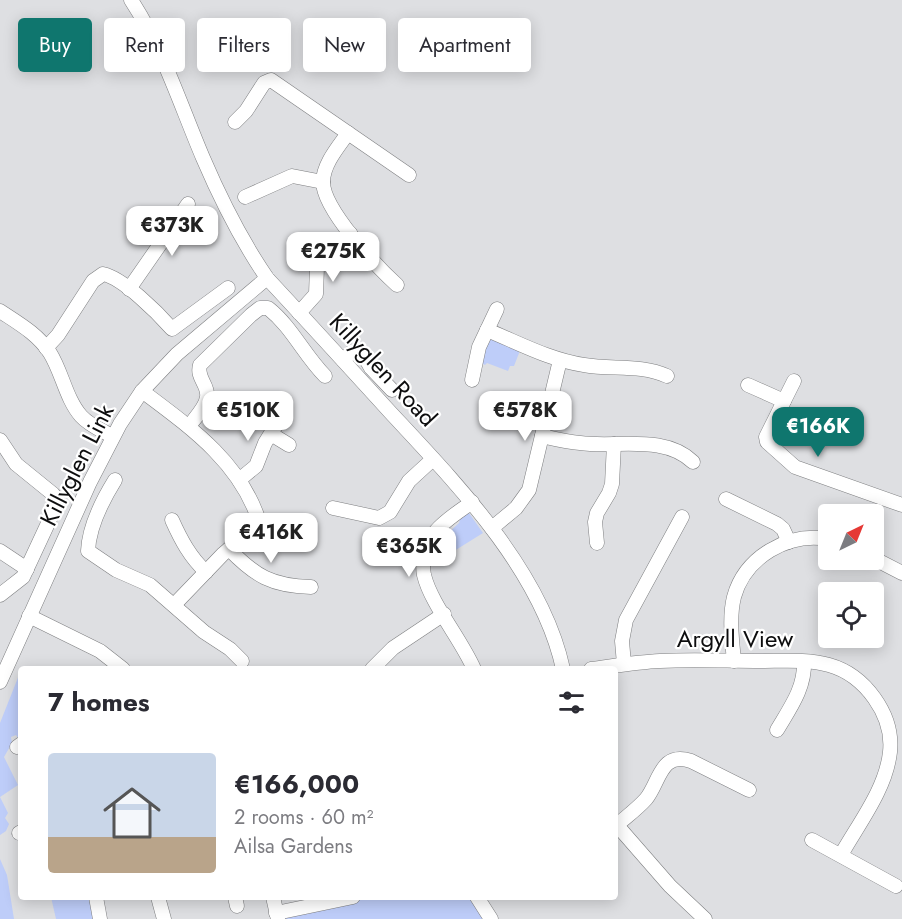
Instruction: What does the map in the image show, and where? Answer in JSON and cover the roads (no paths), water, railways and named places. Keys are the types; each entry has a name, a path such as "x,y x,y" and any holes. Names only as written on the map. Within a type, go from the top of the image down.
{"street":[{"name":"Killyglen Road","path":"131,0 151,33 163,59 222,201 240,237 267,279 472,502 492,528 530,588 548,623 562,666"},
{"path":"235,122 246,111 264,83 271,80 409,175"},
{"path":"348,133 328,163 322,182 328,202 350,233 397,285"},
{"path":"245,197 292,176 322,182"},
{"path":"129,290 188,204"},
{"path":"299,313 316,294 320,261 332,247 350,233"},
{"path":"46,348 58,335 98,276 103,274 108,275 155,310 172,328 228,288"},
{"name":"Killyglen Link","path":"0,682 3,666 29,616 112,436 142,391 177,354 267,279"},
{"path":"189,426 208,396 199,374 200,365 251,315 261,309 268,308 277,315 297,339 313,364 326,376"},
{"path":"472,380 479,347 497,309"},
{"path":"0,311 26,329 46,348 79,414 90,424 112,436"},
{"path":"487,330 560,360 590,366 650,370 667,376"},
{"path":"343,360 353,351 362,352 371,368 392,390"},
{"path":"492,528 524,499 532,480 560,360"},
{"path":"794,381 766,437 767,442 795,467 902,505"},
{"path":"748,385 784,401"},
{"path":"142,391 189,426 217,451 239,480 259,521 258,525 229,549 174,605"},
{"path":"239,480 256,466 274,428 289,445"},
{"path":"542,436 580,444 658,446 680,452 693,462"},
{"path":"0,440 16,464 57,499 56,508 27,569 18,581 0,595"},
{"path":"597,543 595,522 597,513 612,484 614,444"},
{"path":"333,508 379,518 390,512 409,481 433,459"},
{"path":"115,480 100,508 88,544 88,551 116,570 150,585 204,632 230,649 242,661"},
{"path":"726,499 777,524 783,529 789,542"},
{"path":"472,502 437,530 426,551 424,575 430,591 473,666"},
{"path":"624,664 622,640 626,620 682,517"},
{"path":"172,520 197,564 206,572"},
{"path":"734,661 731,619 736,591 744,576 758,560 771,550 789,542 818,538"},
{"path":"229,549 249,568 266,579 282,585 310,587"},
{"path":"0,551 27,569"},
{"path":"884,564 902,573"},
{"path":"375,666 393,648 444,614"},
{"path":"29,616 110,657 120,666"},
{"path":"103,666 110,657"},
{"name":"Argyll View","path":"611,666 659,661 804,662 830,665 854,677 876,700 888,730 890,753 884,778 840,855"},
{"path":"777,730 800,690 804,662"},
{"path":"618,822 645,801 664,767 674,759 681,758 691,761 748,790"},
{"path":"618,826 670,886 705,919"},
{"path":"812,840 896,886"},
{"path":"97,900 100,919"},
{"path":"159,900 164,919"},
{"path":"274,900 277,916 341,900"},
{"path":"479,900 491,919"}]}
